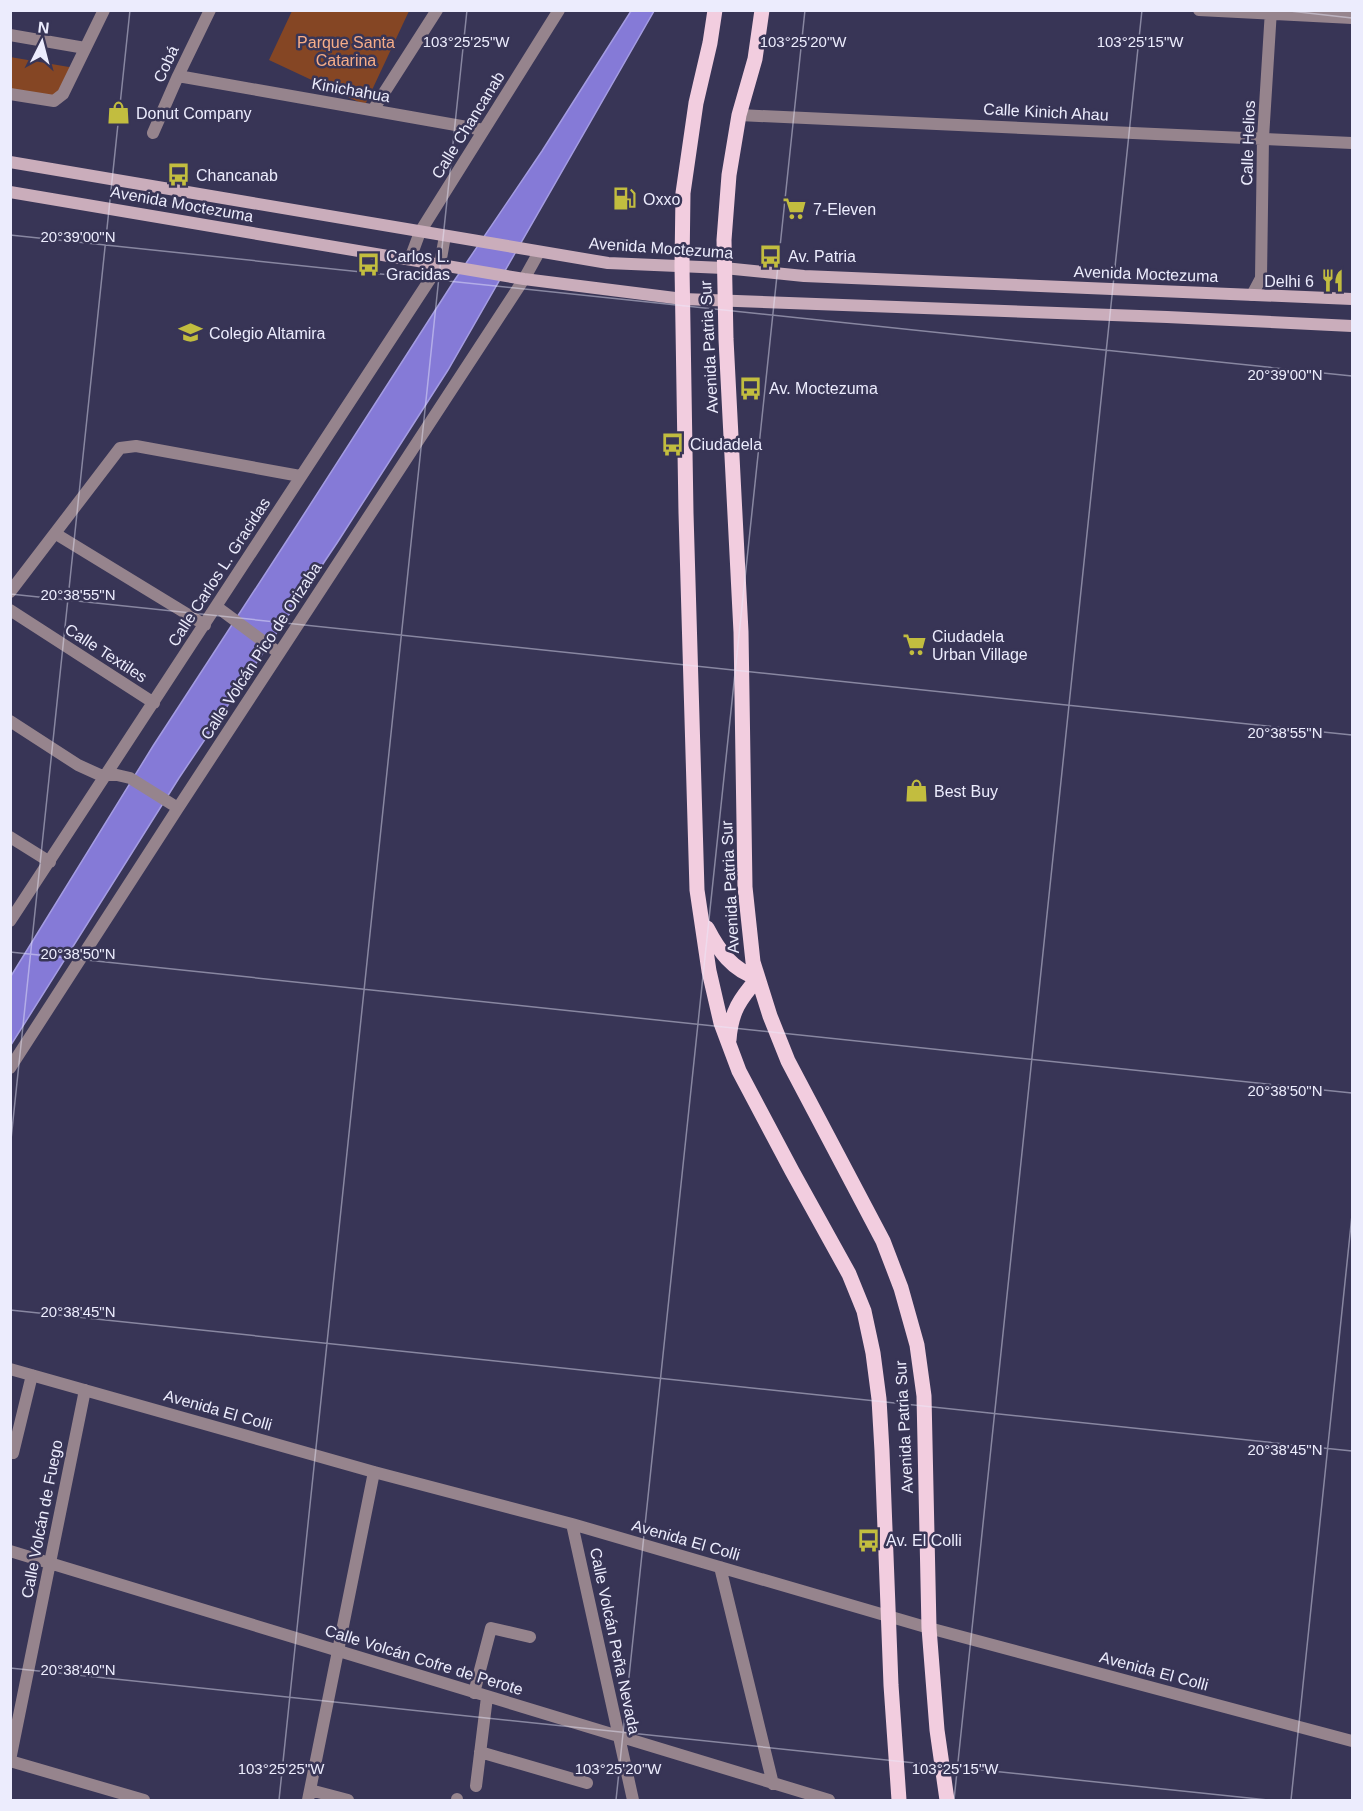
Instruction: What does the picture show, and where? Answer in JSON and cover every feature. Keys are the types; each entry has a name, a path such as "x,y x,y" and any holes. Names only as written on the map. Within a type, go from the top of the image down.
{"main road":[{"name":"Avenida Patria Sur","path":"715,10 696,103 684,193 682,266 687,560 697,890 709,970 721,1023 739,1071 849,1274 864,1311 873,1353 879,1399 888,1617 899,1800"},
{"name":"Avenida Patria Sur","path":"762,10 755,59 739,115 729,175 724,268 741,632 745,887 753,962 770,1016 788,1061 883,1241 901,1288 917,1345 924,1396 929,1628 937,1730 947,1800"},
{"path":"702,918 715,943 732,964 744,974 758,978 741,997 734,1011 729,1043"}],"street":[{"path":"10,94 54,100 63,94 104,10"},
{"name":"Cobá","path":"153,133 210,10"},
{"path":"373,110 436,10"},
{"name":"Calle Chancanab","path":"410,260 420,232 558,10"},
{"path":"1199,10 1353,18"},
{"name":"Calle Helios","path":"1252,295 1261,278 1263,138 1271,12"},
{"path":"10,35 85,48"},
{"name":"Kinichahua","path":"178,76 484,130"},
{"name":"Calle Kinich Ahau","path":"739,115 1353,142"},
{"name":"Avenida Moctezuma","path":"10,162 608,263 724,268 804,276 1353,300"},
{"name":"Avenida Moctezuma","path":"10,192 524,279 683,299 1353,326"},
{"name":"Calle Carlos L. Gracidas","path":"10,921 206,625 300,476 322,446 440,264 445,236"},
{"name":"Calle Volcán Pico de Orizaba","path":"10,1068 173,805 524,279 534,251"},
{"name":"Calle Helios","path":"1261,278 1270,296"},
{"path":"10,592 120,448 136,446 300,476"},
{"path":"56,534 206,625"},
{"path":"217,607 275,650"},
{"name":"Calle Textiles","path":"10,610 154,703"},
{"path":"10,721 93,773 130,778 173,805"},
{"path":"10,837 50,862"},
{"name":"Avenida El Colli","path":"10,1369 374,1472 572,1524 888,1617 1353,1741"},
{"path":"13,1453 32,1375"},
{"name":"Calle Volcán de Fuego","path":"10,1760 85,1390"},
{"path":"348,1800 309,1795 374,1472"},
{"name":"Calle Volcán Peña Nevada","path":"572,1524 633,1800"},
{"name":"Calle Volcán Cofre de Perote","path":"10,1551 829,1800"},
{"path":"720,1567 773,1784"},
{"path":"474,1693 491,1628 530,1637"},
{"path":"476,1786 487,1696"},
{"path":"480,1752 587,1783"},
{"path":"10,1760 144,1800"}],"green space":[{"name":"Parque Santa Catarina","path":"292,11 409,11 365,105 269,60"},
{"path":"10,57 75,68 54,101 11,97"}],"shaded area":[{"path":"631,11 654,11 448,370 337,543 179,778 11,1045 11,976 153,746"}],"place":[{"name":"Donut Company","path":"118,113"},
{"name":"Chancanab","path":"178,175"},
{"name":"Oxxo","path":"625,199"},
{"name":"7-Eleven","path":"795,209"},
{"name":"Av. Patria","path":"770,256"},
{"name":"Carlos L. Gracidas","path":"368,265"},
{"name":"Delhi 6","path":"1332,281"},
{"name":"Colegio Altamira","path":"191,333"},
{"name":"Av. Moctezuma","path":"751,388"},
{"name":"Ciudadela","path":"672,444"},
{"name":"Ciudadela Urban Village","path":"914,645"},
{"name":"Best Buy","path":"916,791"},
{"name":"Av. El Colli","path":"868,1540"}]}
